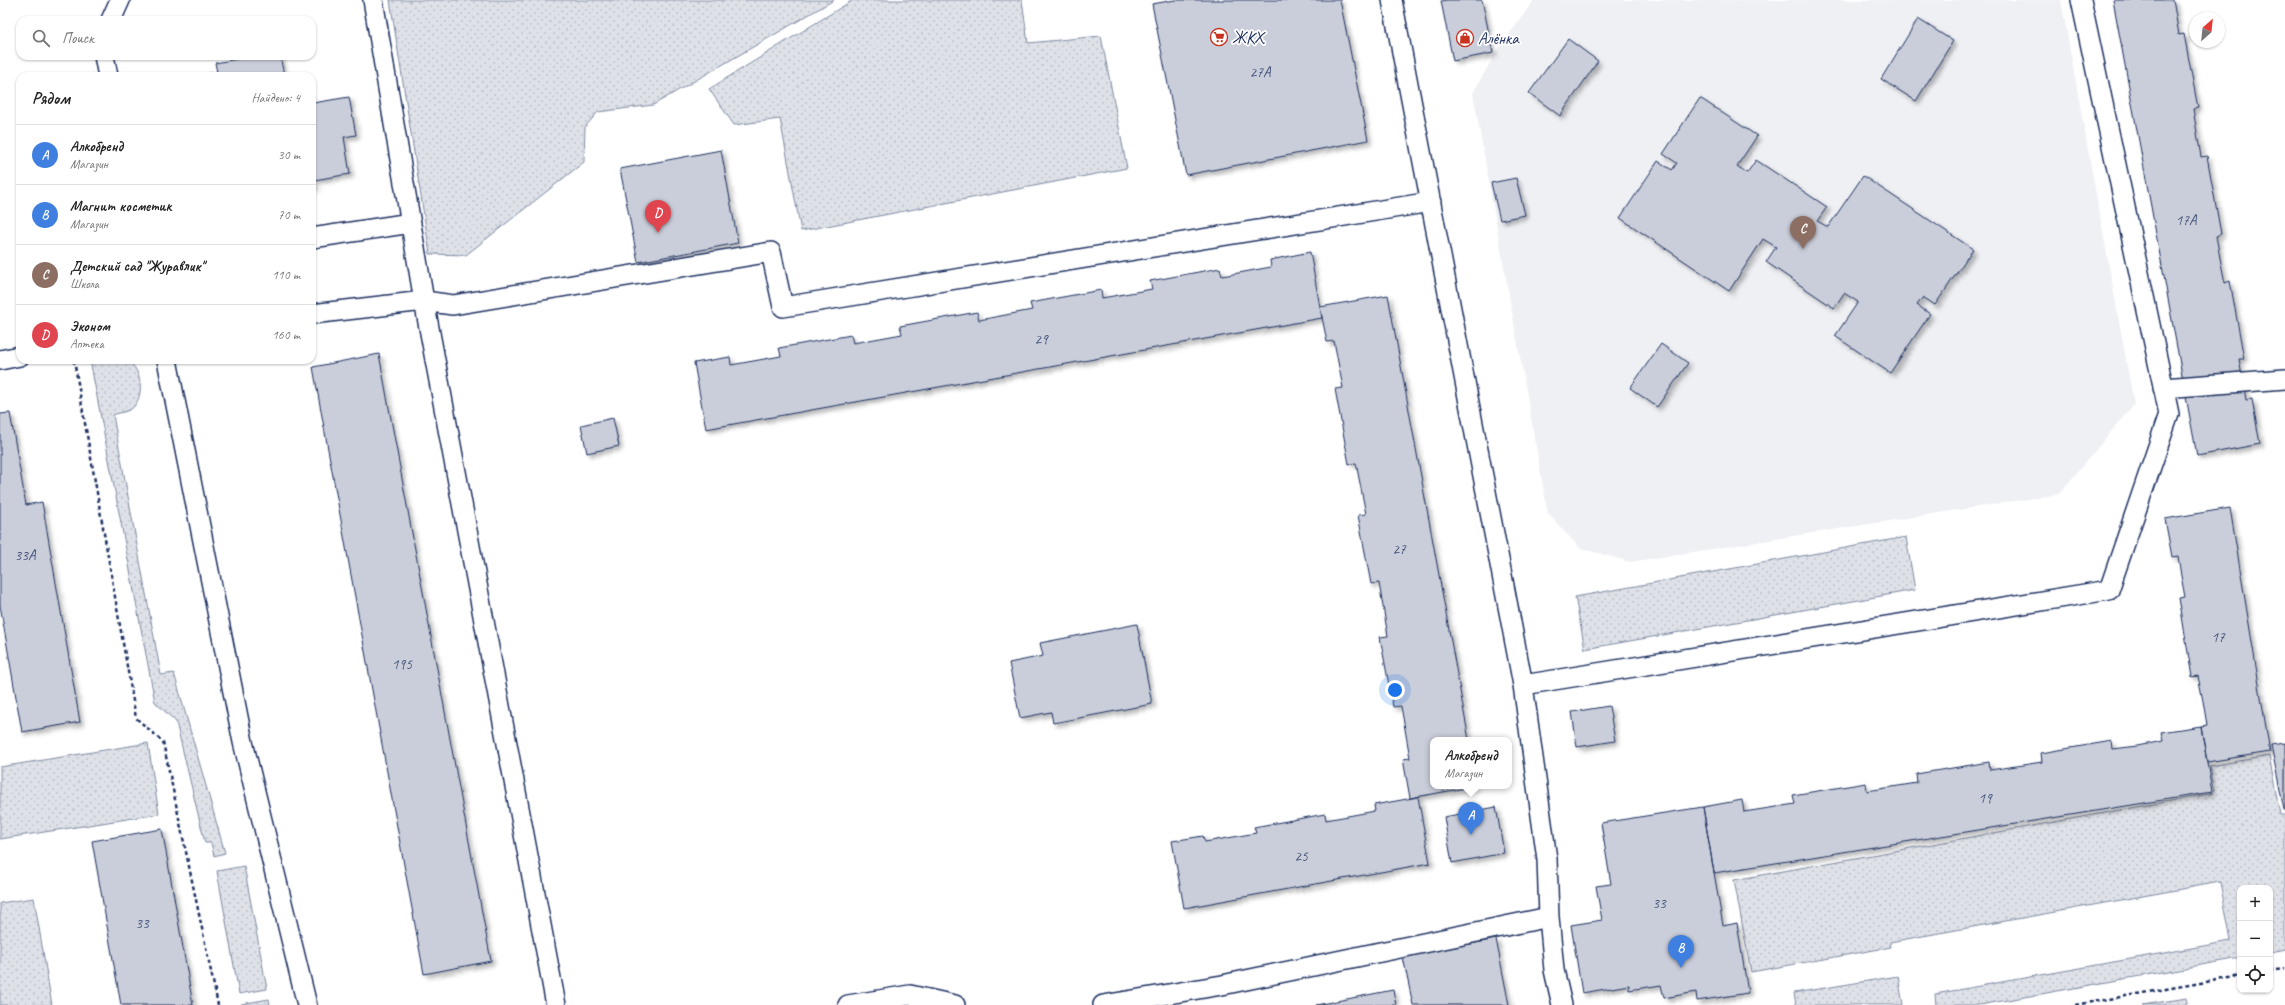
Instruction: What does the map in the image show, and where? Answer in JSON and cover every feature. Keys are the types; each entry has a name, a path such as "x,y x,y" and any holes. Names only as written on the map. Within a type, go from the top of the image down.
{"lane":[{"path":"113,16 120,0"},
{"path":"373,0 424,301 556,1005"},
{"path":"1392,0 1523,685 1547,859 1549,918 1554,970 1562,1005"},
{"path":"1523,685 2109,590 2169,414 2081,0"},
{"path":"105,60 107,72"},
{"path":"316,314 424,301 453,305 770,252 783,307 1431,202"},
{"path":"316,237 411,222"},
{"path":"0,360 16,357"},
{"path":"168,364 243,742 307,1005"},
{"path":"2164,388 2285,380"},
{"path":"1104,1005 1222,985 1549,918"},
{"path":"848,1005 910,995 955,1005"}],"path":[{"path":"75,364 136,718 163,742 218,1005"},
{"path":"2273,970 2285,968"},
{"path":"2075,1005 2237,977"}],"shaded area":[{"path":"390,0 834,0 653,105 598,112 585,127 584,162 466,255 430,254"},
{"path":"853,0 1022,0 1028,43 1101,36 1127,168 801,231 780,119 734,125 709,89"},
{"path":"1534,0 2061,0 2134,404 2059,494 1630,562 1580,548 1548,514 1473,93 1495,54"},
{"path":"91,364 131,364 138,373 140,380 140,393 135,405 128,410 113,415 161,675 174,673 225,853 214,856 211,843 205,843 176,722 155,702"},
{"path":"1906,537 1915,590 1585,649 1575,597"},
{"path":"148,743 159,814 0,839 0,767"},
{"path":"2269,756 2280,815 2285,815 2285,950 2273,952 2273,885 2237,885 2237,959 1980,1005 1936,1005 1935,994 2231,941 2220,882 1890,942 1891,947 1751,972 1734,880 2214,793 2209,766"},
{"path":"244,866 267,989 239,994 217,871"},
{"path":"34,898 52,1005 0,1005 0,903"},
{"path":"1898,976 1903,1005 1796,1005 1794,993"},
{"path":"2187,998 2188,1002 2184,1005 2142,1005"},
{"path":"269,999 270,1005 241,1005 241,1004"}],"building":[{"path":"1175,0 1340,0 1368,140 1186,175 1152,4"},
{"path":"1482,0 1493,53 1453,61 1441,1"},
{"path":"2113,0 2173,0 2179,35 2184,34 2198,108 2193,109 2201,157 2207,156 2221,234 2216,236 2225,283 2230,281 2244,359 2239,359 2246,400 2252,399 2260,444 2197,456"},
{"path":"1918,19 1953,41 1916,101 1881,79"},
{"path":"1568,39 1598,61 1560,116 1529,93"},
{"path":"232,60 281,60 283,72 217,72 215,63"},
{"path":"349,97 356,135 344,137 350,174 316,180 316,102"},
{"path":"1700,98 1757,136 1737,166 1747,173 1756,160 1827,207 1817,221 1828,227 1863,176 1973,249 1935,305 1923,297 1917,305 1930,314 1890,373 1835,336 1858,302 1844,293 1834,308 1766,262 1776,247 1763,239 1729,291 1620,218 1658,161 1672,170 1677,163 1663,154"},
{"path":"721,150 738,243 638,262 620,169"},
{"path":"1516,178 1525,215 1500,220 1491,183"},
{"path":"1310,252 1322,318 706,429 694,363 730,357 731,365 781,356 779,348 851,335 853,343 902,334 900,326 977,312 979,320 1032,310 1030,303 1101,290 1102,298 1152,289 1150,281 1220,268 1222,276 1271,267 1270,260"},
{"path":"1388,295 1468,737 1430,737 1430,789 1460,789 1410,798 1403,759 1410,758 1401,706 1393,707 1380,637 1388,636 1379,583 1371,584 1358,515 1366,514 1356,463 1349,464 1335,389 1343,388 1334,341 1327,342 1320,307"},
{"path":"1661,344 1688,363 1657,407 1630,388"},
{"path":"379,354 491,961 424,974 313,367"},
{"path":"10,413 26,505 42,502 80,722 22,732 0,605 0,414"},
{"path":"613,418 619,446 587,453 581,425"},
{"path":"2230,508 2270,752 2207,762 2201,726 2207,725 2198,676 2192,677 2179,598 2185,597 2178,556 2172,557 2165,519"},
{"path":"1137,624 1152,704 1053,723 1051,712 1020,718 1009,663 1043,656 1040,643"},
{"path":"1609,706 1615,741 1577,747 1572,712"},
{"path":"2201,726 2212,792 1714,873 1703,807 1742,800 1744,812 1795,804 1793,795 1866,783 1867,791 1917,783 1916,774 1989,762 1990,770 2042,762 2041,753 2112,741 2113,749 2137,746 2163,741 2161,732"},
{"path":"2285,743 2285,810 2284,810 2271,745"},
{"path":"1418,797 1430,863 1184,908 1172,841 1203,836 1205,842 1256,833 1254,827 1325,814 1326,820 1375,811 1374,805"},
{"path":"1496,807 1504,853 1452,863 1444,817"},
{"path":"1703,807 1723,926 1737,923 1748,993 1697,1001 1696,992 1664,998 1661,985 1629,990 1629,985 1582,993 1571,925 1602,920 1596,886 1611,884 1601,823"},
{"path":"162,829 193,1005 121,1005 92,841"},
{"path":"1496,939 1509,1005 1413,1005 1403,957"},
{"path":"1393,990 1396,1005 1316,1005"}],"place":[{"name":"ЖКХ","path":"1219,37"},
{"name":"Алёнка","path":"1465,38"},
{"name":"Эконом","path":"658,233"},
{"name":"Детский сад \"Журавлик\"","path":"1803,249"},
{"name":"Алкобренд","path":"1471,835"},
{"name":"Магнит косметик","path":"1681,968"}]}
